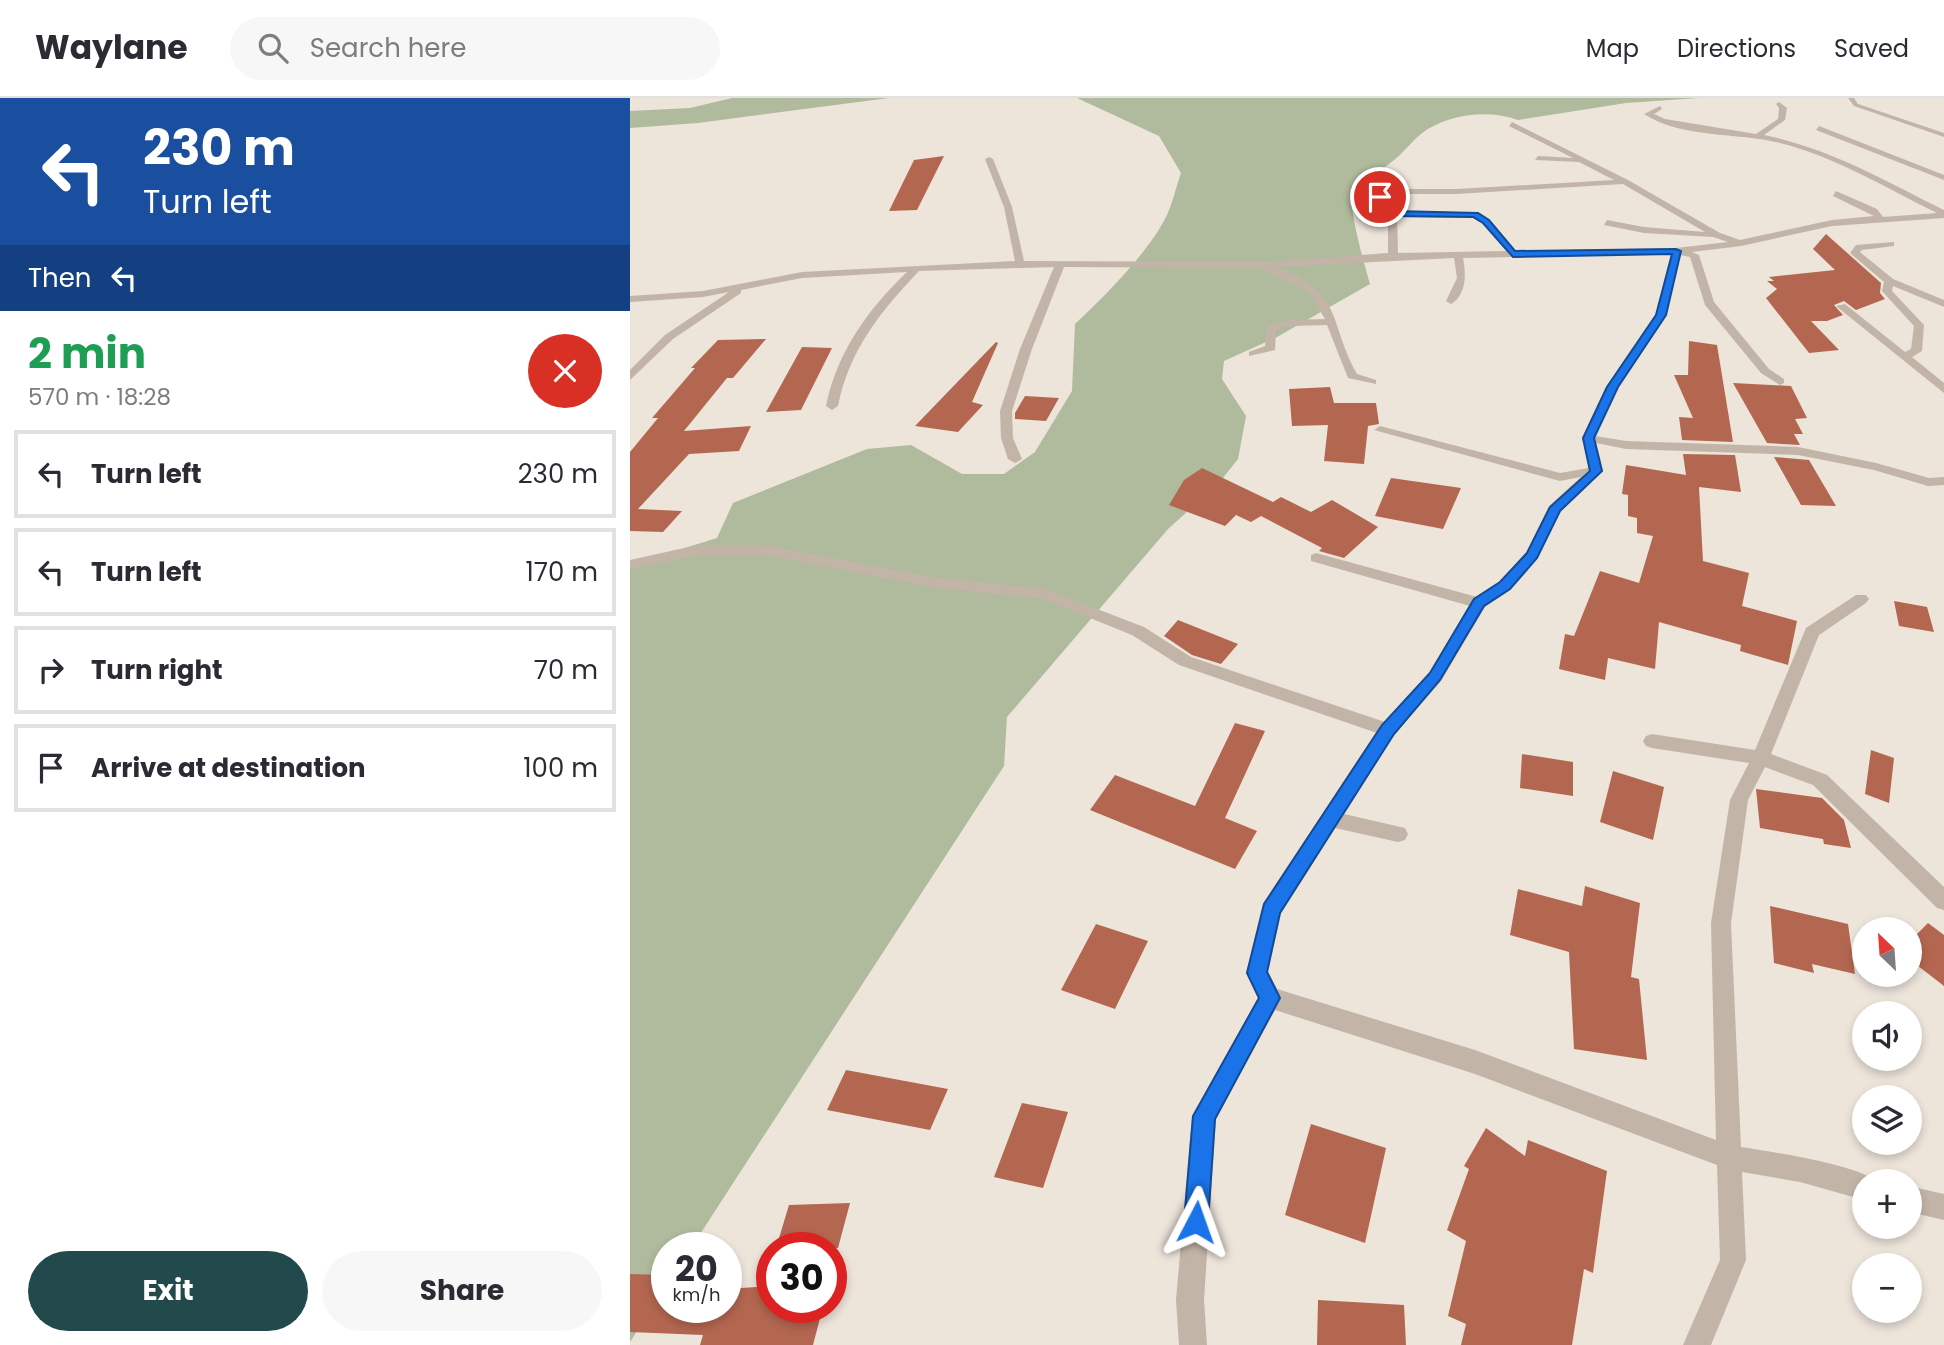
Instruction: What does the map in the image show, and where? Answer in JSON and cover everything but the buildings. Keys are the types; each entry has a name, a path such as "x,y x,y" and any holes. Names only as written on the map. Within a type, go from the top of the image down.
{"street":[{"path":"1852,98 1856,105 1944,135"},
{"path":"1758,136 1781,120 1783,108 1779,104"},
{"path":"1660,108 1648,114 1669,121 1758,136 1809,151 1944,214"},
{"path":"1512,124 1625,182 1717,235 1741,243"},
{"path":"1819,128 1944,178"},
{"path":"1538,158 1583,161"},
{"path":"989,159 1007,207 1020,264"},
{"path":"1513,254 1486,222 1475,215 1392,214 1379,203 1380,197 1385,194 1495,190 1580,181 1625,182"},
{"path":"1836,194 1874,211 1879,217 1860,224 1891,244 1859,247 1855,253 1889,281 1944,304"},
{"path":"1392,214 1393,256"},
{"path":"630,299 703,294 802,275 1020,264 1059,267 1262,265 1393,256 1676,251 1741,243 1832,223 1944,214"},
{"path":"1607,223 1644,230 1717,235"},
{"path":"1676,251 1694,254 1709,303 1765,371 1780,381"},
{"path":"1596,471 1588,438 1612,387 1661,315 1676,251"},
{"path":"1451,301 1462,278 1458,255"},
{"path":"1262,265 1312,290 1330,322 1345,365 1352,376 1372,382"},
{"path":"1015,459 1007,438 1006,411 1026,349 1059,267"},
{"path":"832,406 834,385 843,365 895,289 915,271"},
{"path":"1889,281 1888,291 1919,325 1916,351 1904,357"},
{"path":"630,377 668,338 746,285"},
{"path":"1841,306 1944,389"},
{"path":"1253,354 1271,348 1271,328 1290,323 1330,322"},
{"path":"1380,430 1560,477 1596,471"},
{"path":"1588,438 1626,445 1798,451 1928,482 1944,481"},
{"path":"1596,471 1554,509 1532,555 1505,586 1479,603 1435,677 1388,730 1271,910 1257,973 1270,998 1475,1062 1729,1157 1800,1169 1852,1183"},
{"path":"630,565 698,550 765,551 932,582 1045,594 1138,631 1185,661 1388,730"},
{"path":"1316,558 1479,603"},
{"path":"1697,1345 1733,1260 1721,923 1738,800 1761,758 1812,632 1861,599"},
{"path":"1652,741 1761,758 1820,780 1944,901"},
{"path":"1329,819 1398,834"},
{"path":"1192,1345 1190,1300 1204,1116 1270,998"},
{"path":"1922,1202 1944,1208"}],"green space":[{"path":"732,98 889,98 698,123 630,128 630,111 690,108"},
{"path":"1077,98 1698,98 1626,103 1518,120 1481,114 1455,118 1421,134 1361,190 1352,208 1370,284 1277,337 1224,361 1222,379 1246,416 1238,459 1218,484 1168,529 1007,717 1004,766 701,1232 651,1232 651,1310 630,1342 630,565 717,538 733,503 867,449 911,445 962,474 1004,474 1035,452 1072,391 1075,324 1138,258 1159,229 1171,205 1181,173 1159,136"}],"route":[{"path":"1196,1222 1204,1116 1270,998 1257,973 1271,910 1388,730 1435,677 1479,603 1505,586 1532,555 1554,509 1596,471 1588,438 1612,387 1661,315 1676,251 1513,254 1480,217 1457,212 1392,214 1379,203 1380,197"}]}
